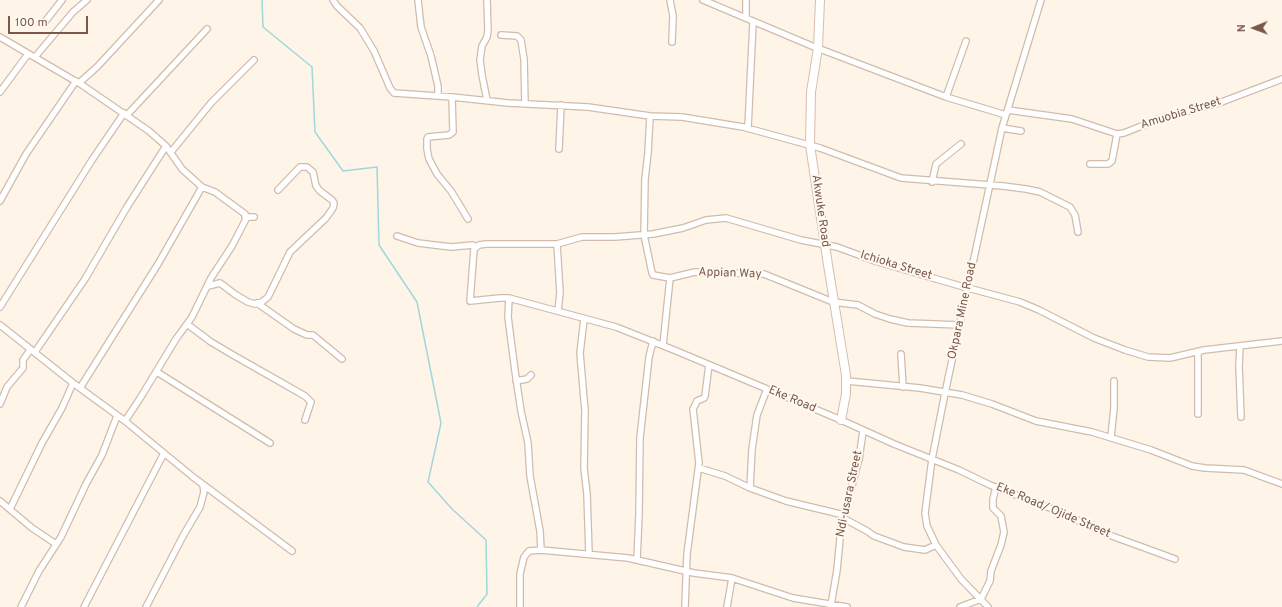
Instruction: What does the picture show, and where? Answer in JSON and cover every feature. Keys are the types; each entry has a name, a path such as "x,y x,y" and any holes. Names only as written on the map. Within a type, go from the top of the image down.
{"main road":[{"name":"Akwuke Road","path":"820,0 818,48 812,86 810,145 824,244 847,381 841,420"}],"street":[{"path":"44,23 62,0"},
{"path":"35,57 73,12 87,0"},
{"path":"0,201 26,154 77,82 97,67 159,0"},
{"path":"333,0 337,6 360,28 374,51 390,88 394,93 602,109 650,116 682,117 748,128 810,145 901,178 932,182 1026,189 1040,192 1070,207 1075,215 1078,232"},
{"path":"418,0 420,22 431,56 438,86 438,96"},
{"path":"487,0 488,30 487,37 482,46 480,60 487,100"},
{"path":"670,0 673,18 672,42"},
{"path":"702,0 818,48 946,97 1007,112 1072,119 1117,134 1112,161 1108,164 1090,164"},
{"path":"746,0 746,18"},
{"name":"Okpara Mine Road","path":"988,607 961,579 936,546 928,531 925,517 932,459 945,393 1002,128 1041,0"},
{"path":"748,128 753,22"},
{"path":"0,307 92,160 125,114 207,30"},
{"path":"501,35 517,36 521,40 524,59 525,104"},
{"path":"0,37 77,82 125,114 166,146 182,169 202,187 215,192 245,214 246,217"},
{"path":"946,97 966,41"},
{"path":"0,92 28,54"},
{"path":"171,152 211,103 254,60"},
{"name":"Amuobia Street","path":"1117,134 1124,133 1165,117 1219,103 1282,79"},
{"path":"452,97 453,132 449,135 428,137 427,149 429,158 437,174 451,191 468,219"},
{"path":"559,149 561,105"},
{"path":"650,116 644,186 644,235 652,273 656,276 670,278 663,345"},
{"path":"1002,128 1022,131"},
{"path":"932,182 936,164 961,144"},
{"path":"0,404 7,387 23,368 23,360 32,351 85,279 127,207 166,146"},
{"path":"208,286 220,283 243,299 253,303 262,302 268,297 290,252 326,218 333,208 334,203 316,186 313,172 307,167 300,168 278,190"},
{"path":"80,388 158,264 202,187"},
{"path":"246,217 254,217"},
{"path":"125,421 187,324 211,278 232,246 246,217"},
{"name":"Ichioka Street","path":"396,236 418,243 451,247 476,247 486,244 557,244 582,237 644,235 676,230 706,220 726,218 801,240 824,244 967,288 995,294 1026,304 1094,338 1138,354 1163,358 1177,357 1198,352 1282,341"},
{"path":"557,244 560,293 558,312"},
{"name":"Eke Road","path":"476,247 469,299 471,301 509,298 616,327 663,345 932,459"},
{"name":"Appian Way","path":"670,278 695,272 764,274 835,303 858,305 882,317 902,322 960,325"},
{"path":"509,298 508,317 516,381 527,438 530,476 540,530 541,550"},
{"path":"257,303 294,329 306,335 313,335 342,359"},
{"path":"584,319 580,354 585,411 584,468 588,499 589,554"},
{"path":"187,324 211,342 305,396 311,402 305,420"},
{"path":"0,325 73,383 125,421 203,485 292,550"},
{"path":"637,560 640,438 652,341"},
{"path":"1240,346 1239,366 1242,417"},
{"path":"1198,352 1198,414"},
{"path":"901,354 903,387"},
{"path":"685,607 687,545 699,468 693,409 697,402 706,396 709,365"},
{"path":"157,372 270,443"},
{"path":"516,381 527,380 532,375"},
{"path":"847,381 920,388 962,395 992,404 1044,424 1092,432 1151,450 1192,466 1244,470 1282,484"},
{"path":"1111,438 1114,408 1114,381"},
{"path":"10,509 42,443 62,408 73,383"},
{"path":"750,488 752,449 757,415 767,389"},
{"path":"21,607 39,571 62,537 86,484 102,455 117,416"},
{"name":"Ndi-usara Street","path":"831,605 838,570 843,517 859,459 863,430"},
{"path":"84,607 164,453"},
{"name":"Eke Road/ Ojide Street","path":"932,459 996,487 1055,510 1112,536 1175,559"},
{"path":"699,468 725,476 750,488 786,501 843,517 867,530 874,536 904,547 925,550 936,546"},
{"path":"146,607 200,507 204,492 203,485"},
{"path":"960,607 981,599 990,581 991,571 1001,545 1004,532 1002,516 993,508 993,499 996,487"},
{"path":"0,501 32,528 56,544"},
{"path":"520,607 520,574 524,557 529,551 541,550 637,560 687,572 732,578 785,596 822,605 848,607"},
{"path":"727,607 732,578"}],"waterway":[{"path":"262,0 263,27 312,67 315,132 343,171 377,167 379,245 417,302 441,423 428,482 452,509 486,540 487,594 477,607"}]}
